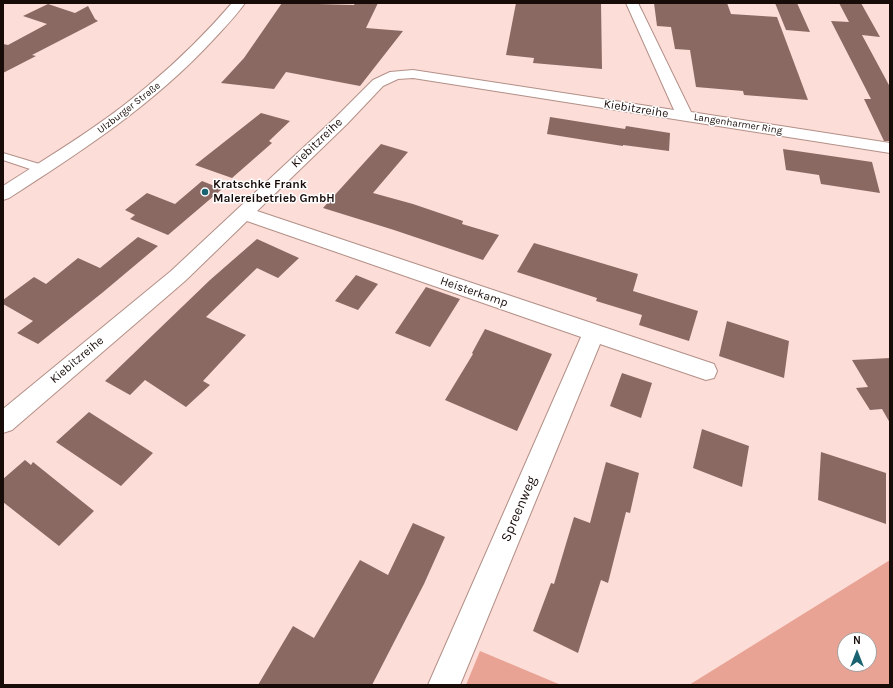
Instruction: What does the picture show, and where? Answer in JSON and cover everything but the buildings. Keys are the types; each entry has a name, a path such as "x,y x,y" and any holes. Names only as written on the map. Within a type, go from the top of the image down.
{"street":[{"name":"Ulzburger Straße","path":"3,194 92,136 142,99 173,73 219,27 239,3"},
{"name":"Langenharmer Ring","path":"632,3 684,116 890,148"},
{"name":"Kiebitzreihe","path":"3,423 178,276 341,121 378,83 395,75 416,75 684,116"},
{"name":"Heisterkamp","path":"243,213 706,371"},
{"name":"Spreenweg","path":"444,685 594,333"}],"lane":[{"path":"3,156 42,169"}],"shaded area":[{"path":"890,560 890,685 689,685"},
{"path":"480,651 561,685 466,685"}],"place":[{"name":"Kratschke Frank Malereibetrieb GmbH","path":"205,192"}]}
